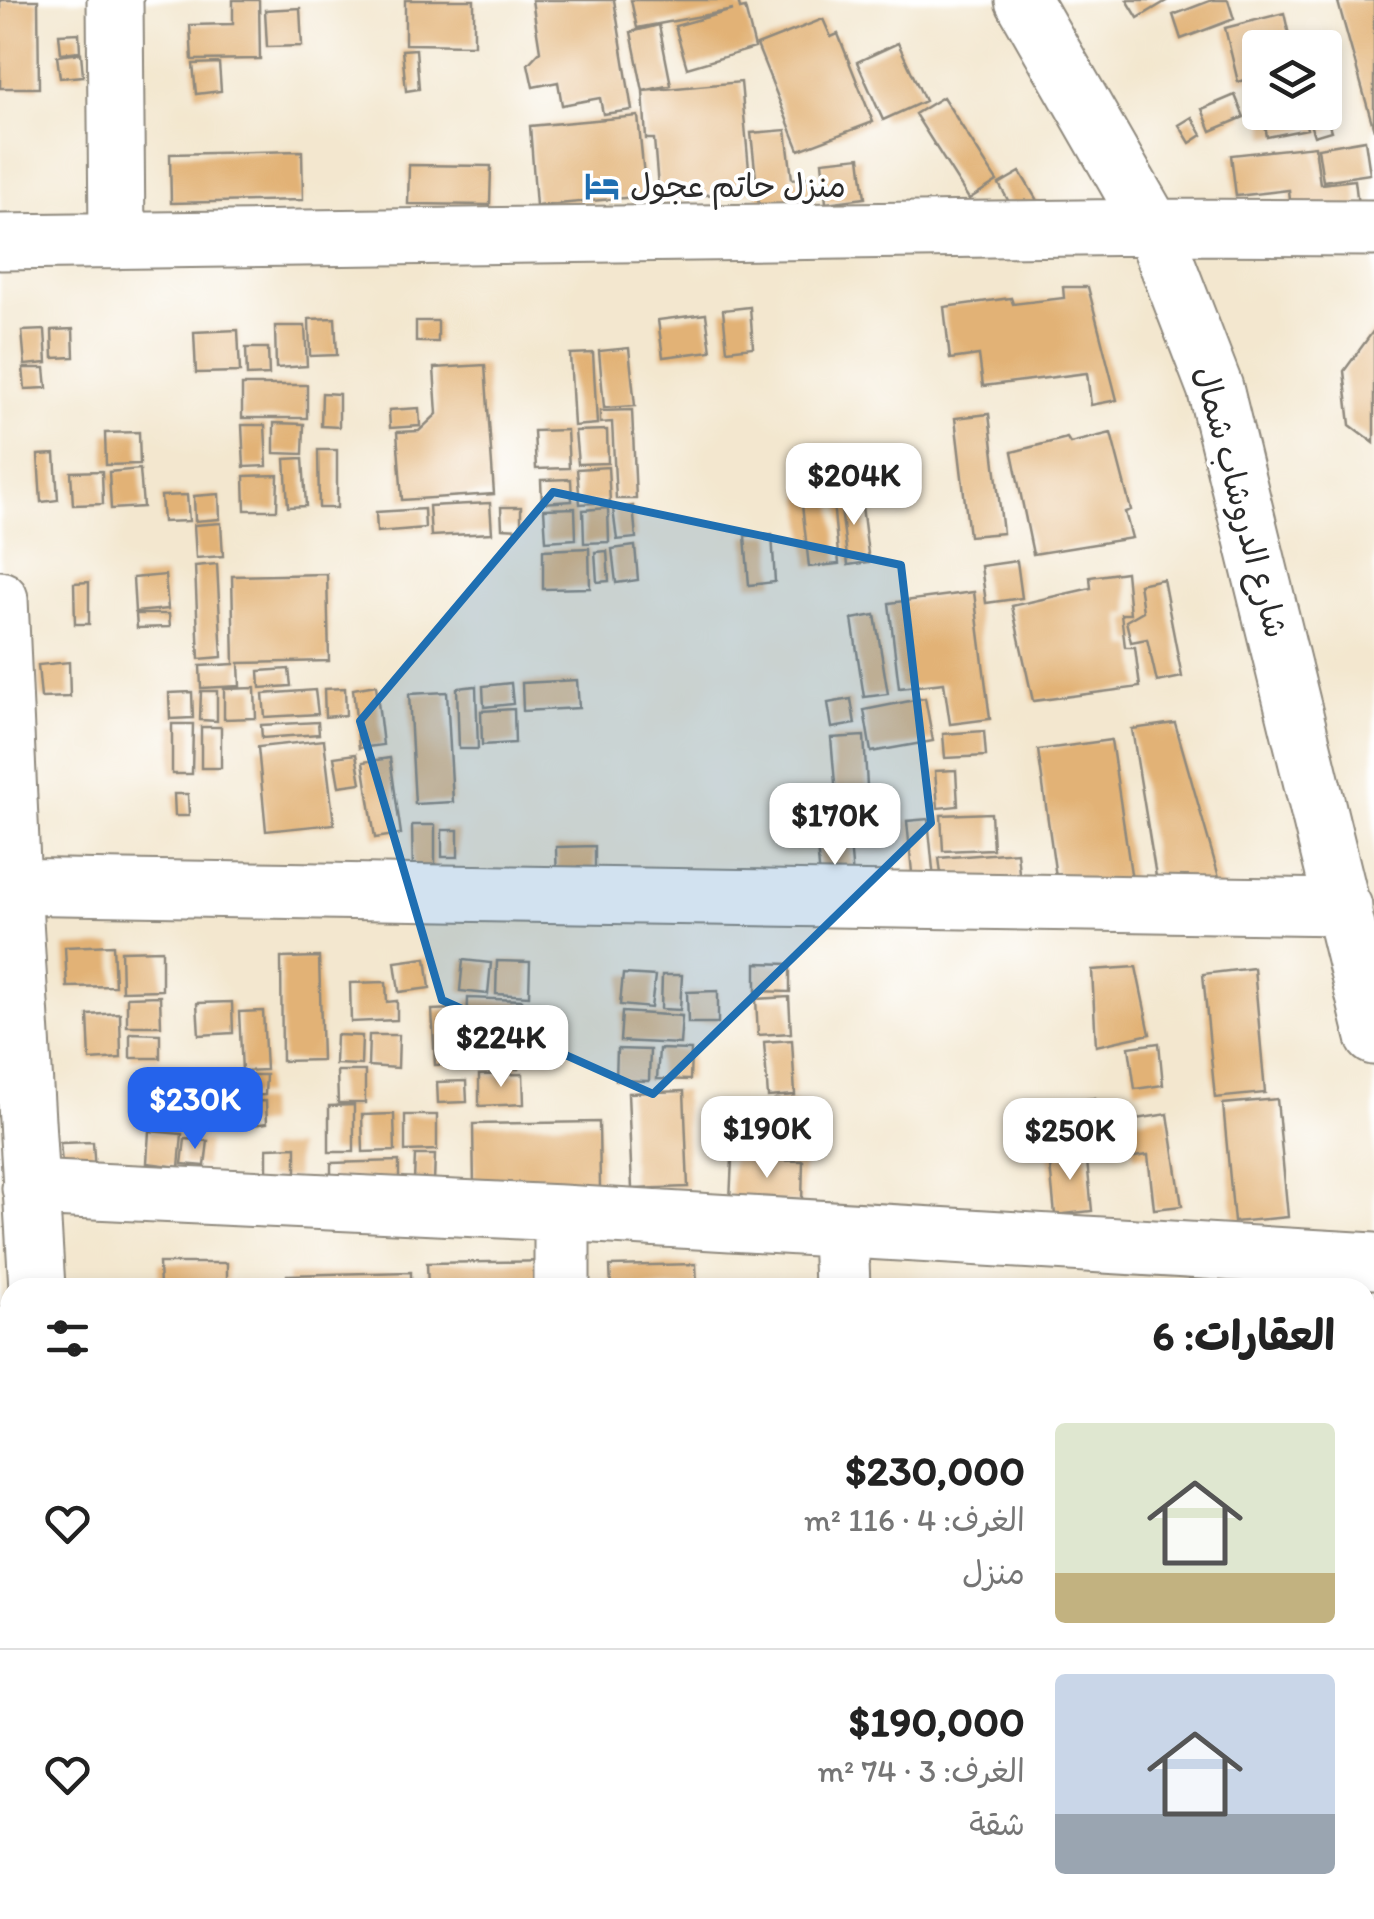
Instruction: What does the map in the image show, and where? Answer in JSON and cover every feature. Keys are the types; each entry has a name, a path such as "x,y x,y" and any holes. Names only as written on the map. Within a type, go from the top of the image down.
{"street":[{"path":"115,0 117,242"},
{"name":"شارع الدروشاب شمال","path":"1023,0 1153,227 1214,388 1374,1037"},
{"path":"0,242 1153,227 1374,228"},
{"path":"0,599 6,886 36,1278"},
{"path":"6,886 1344,907"},
{"path":"30,1188 562,1213 1374,1261"},
{"path":"562,1213 562,1278"},
{"path":"840,1230 842,1278"}],"highlighted area":[{"path":"553,492 901,565 931,823 653,1094 442,1000 360,721"}],"building":[{"path":"0,0 38,0 39,88 0,88"},
{"path":"233,0 259,0 260,59 192,60 190,25 233,24"},
{"path":"405,0 474,0 474,45 405,44"},
{"path":"532,0 614,0 632,110 603,114 600,98 562,105 558,82 533,87 528,64 540,51"},
{"path":"631,0 738,0 740,9 745,8 755,48 687,68 675,26 733,10 637,28"},
{"path":"1127,0 1168,0 1138,18"},
{"path":"1212,0 1228,0 1234,19 1181,39 1173,15"},
{"path":"1374,0 1374,130 1338,2"},
{"path":"300,8 302,46 267,47 265,10"},
{"path":"1284,13 1288,30 1242,30 1242,81 1238,82 1225,28"},
{"path":"823,19 831,37 838,34 873,122 799,150 757,45"},
{"path":"659,25 671,85 643,91 631,32"},
{"path":"79,33 80,51 61,53 59,34"},
{"path":"898,43 925,101 883,120 857,62"},
{"path":"416,49 419,89 406,91 402,50"},
{"path":"81,53 83,76 60,78 57,56"},
{"path":"219,63 221,91 196,94 193,64"},
{"path":"741,82 751,191 659,199 654,139 646,139 643,91"},
{"path":"1235,95 1242,118 1211,131 1202,109"},
{"path":"943,97 997,181 969,199 915,114"},
{"path":"638,116 646,196 536,206 530,126"},
{"path":"1192,117 1202,135 1190,143 1179,125"},
{"path":"786,130 792,179 811,177 814,208 760,215 751,133"},
{"path":"1266,130 1302,130 1267,137"},
{"path":"1312,130 1331,130 1331,131 1314,136"},
{"path":"1365,140 1370,174 1323,181 1318,148"},
{"path":"1315,146 1320,184 1355,180 1359,214 1292,222 1289,190 1236,196 1231,155"},
{"path":"302,151 303,200 171,203 170,154"},
{"path":"860,157 865,198 826,203 822,161"},
{"path":"409,165 491,166 490,205 408,204"},
{"path":"1020,172 1044,212 1022,225 999,184"},
{"path":"1063,287 1088,287 1117,400 1091,405 1087,373 983,386 979,355 950,359 944,307 1011,298 1013,304 1064,298"},
{"path":"750,307 753,347 727,350 723,310"},
{"path":"706,314 711,351 663,357 658,320"},
{"path":"335,318 337,355 310,356 309,319"},
{"path":"416,321 438,321 438,342 416,342"},
{"path":"275,326 305,326 307,366 276,368"},
{"path":"73,329 74,357 53,358 52,330"},
{"path":"45,330 47,363 25,365 22,331"},
{"path":"238,330 240,372 196,373 194,332"},
{"path":"1374,330 1374,443 1350,425 1344,371"},
{"path":"246,348 268,348 269,375 247,376"},
{"path":"629,348 635,406 604,408 599,351"},
{"path":"593,353 597,424 574,426 570,354"},
{"path":"485,365 494,494 402,500 397,432 419,431 437,414 434,368"},
{"path":"23,368 45,368 47,388 25,389"},
{"path":"242,385 307,385 307,418 242,418"},
{"path":"322,393 339,394 339,427 321,426"},
{"path":"419,408 420,426 390,428 389,410"},
{"path":"632,410 636,499 616,499 612,422 600,423 600,411"},
{"path":"989,414 1003,533 969,536 955,418"},
{"path":"274,423 304,424 303,454 274,453"},
{"path":"242,425 265,425 267,466 244,467"},
{"path":"567,430 569,468 536,469 534,431"},
{"path":"607,430 608,463 578,464 575,431"},
{"path":"139,432 140,464 106,465 105,433"},
{"path":"1111,433 1131,510 1125,512 1132,538 1033,554 1012,452 1067,438 1070,443"},
{"path":"318,450 337,450 337,508 319,508"},
{"path":"55,454 58,500 41,502 38,455"},
{"path":"303,458 306,506 288,507 285,459"},
{"path":"608,467 610,502 580,504 577,469"},
{"path":"140,469 143,507 111,509 109,472"},
{"path":"102,471 103,504 73,505 71,472"},
{"path":"278,475 277,510 245,510 244,476"},
{"path":"571,479 572,501 542,503 541,480"},
{"path":"860,490 869,562 848,565 839,493"},
{"path":"832,492 839,564 809,567 801,496"},
{"path":"219,494 220,519 195,521 194,496"},
{"path":"187,495 189,521 163,522 161,496"},
{"path":"490,503 492,533 431,536 429,506"},
{"path":"633,506 636,538 617,540 613,509"},
{"path":"501,507 521,507 521,529 502,528"},
{"path":"575,508 576,539 546,541 544,509"},
{"path":"608,508 609,542 584,543 583,510"},
{"path":"424,509 425,528 377,532 376,512"},
{"path":"221,523 223,556 196,558 194,525"},
{"path":"772,534 775,582 749,585 745,536"},
{"path":"635,546 638,580 616,583 612,549"},
{"path":"589,548 590,588 543,589 543,550"},
{"path":"607,551 609,581 597,582 595,552"},
{"path":"1017,561 1022,598 986,603 981,566"},
{"path":"217,564 222,657 199,659 195,566"},
{"path":"1126,572 1130,614 1121,614 1125,647 1135,647 1140,687 1033,701 1012,606 1091,588 1090,577"},
{"path":"327,574 329,661 239,663 240,686 201,688 200,666 234,664 232,576"},
{"path":"165,575 168,609 135,612 133,578"},
{"path":"1163,579 1182,677 1157,682 1147,639 1131,642 1126,621 1143,611 1139,584"},
{"path":"89,582 89,624 75,624 74,583"},
{"path":"974,592 990,719 950,724 944,683 899,688 889,603"},
{"path":"136,614 169,614 170,627 137,628"},
{"path":"875,615 888,694 864,697 852,619"},
{"path":"69,662 70,697 41,698 38,665"},
{"path":"289,669 291,686 260,688 259,671"},
{"path":"577,680 579,708 523,711 522,683"},
{"path":"511,683 513,704 484,707 483,686"},
{"path":"376,685 383,745 359,748 353,689"},
{"path":"476,686 478,749 459,749 457,688"},
{"path":"255,688 256,718 224,719 224,689"},
{"path":"345,688 346,715 325,717 324,689"},
{"path":"315,690 318,714 265,717 263,694"},
{"path":"201,691 217,691 217,721 200,720"},
{"path":"192,692 193,718 170,719 169,693"},
{"path":"447,692 453,802 415,804 409,694"},
{"path":"925,698 933,741 871,752 864,710"},
{"path":"851,699 855,724 832,728 828,703"},
{"path":"514,709 515,743 482,745 481,711"},
{"path":"318,722 319,734 262,738 261,725"},
{"path":"1175,723 1223,891 1159,895 1132,729"},
{"path":"172,724 193,724 192,774 172,774"},
{"path":"201,727 221,727 221,768 201,768"},
{"path":"984,731 986,756 945,758 943,734"},
{"path":"864,736 868,803 837,806 831,738"},
{"path":"324,740 334,824 266,831 258,747"},
{"path":"1111,740 1133,887 1059,898 1038,750"},
{"path":"356,754 361,783 339,786 334,757"},
{"path":"390,758 401,834 375,838 363,762"},
{"path":"956,770 958,806 938,808 935,771"},
{"path":"174,794 188,794 189,816 175,816"},
{"path":"991,813 993,849 943,851 941,815"},
{"path":"928,819 934,880 913,883 907,821"},
{"path":"412,825 435,825 435,872 413,873"},
{"path":"442,830 458,830 458,857 442,857"},
{"path":"850,842 854,891 821,894 817,844"},
{"path":"595,846 595,886 557,886 556,847"},
{"path":"1017,852 1020,883 943,890 939,858"},
{"path":"113,945 115,986 67,987 65,947"},
{"path":"162,950 162,990 122,991 121,951"},
{"path":"319,957 322,1060 282,1061 281,958"},
{"path":"426,958 430,988 399,992 395,962"},
{"path":"463,960 491,963 488,994 460,991"},
{"path":"497,961 530,962 529,996 496,994"},
{"path":"756,963 790,964 790,992 756,991"},
{"path":"1136,967 1150,1034 1096,1046 1092,970"},
{"path":"1254,968 1265,1093 1215,1098 1203,974"},
{"path":"623,974 655,976 651,1008 620,1005"},
{"path":"662,975 682,975 680,1010 661,1009"},
{"path":"386,982 387,1002 397,1001 397,1020 351,1022 350,983"},
{"path":"718,991 718,1023 688,1023 687,992"},
{"path":"160,996 161,1026 127,1026 127,997"},
{"path":"789,997 791,1033 758,1035 756,999"},
{"path":"468,998 522,1000 520,1031 467,1029"},
{"path":"232,1002 233,1033 199,1035 197,1003"},
{"path":"454,1009 457,1064 435,1065 432,1010"},
{"path":"263,1011 266,1070 242,1071 239,1012"},
{"path":"622,1012 682,1016 680,1044 620,1041"},
{"path":"120,1013 121,1058 90,1060 88,1015"},
{"path":"526,1022 561,1023 560,1054 526,1054"},
{"path":"130,1033 160,1034 160,1058 130,1058"},
{"path":"336,1035 362,1036 361,1065 335,1064"},
{"path":"369,1035 399,1035 398,1068 368,1066"},
{"path":"499,1036 501,1065 470,1067 469,1038"},
{"path":"504,1036 519,1037 518,1069 503,1069"},
{"path":"792,1040 795,1095 768,1097 764,1042"},
{"path":"1159,1043 1163,1085 1135,1089 1129,1047"},
{"path":"617,1049 650,1050 649,1081 616,1080"},
{"path":"659,1049 691,1050 690,1080 657,1079"},
{"path":"337,1071 365,1071 365,1103 338,1103"},
{"path":"523,1074 524,1104 479,1106 479,1075"},
{"path":"242,1075 266,1075 265,1095 243,1096"},
{"path":"466,1081 467,1102 438,1103 437,1082"},
{"path":"156,1083 176,1086 170,1126 150,1122"},
{"path":"182,1085 214,1088 211,1119 180,1117"},
{"path":"684,1091 688,1187 632,1189 628,1093"},
{"path":"1095,1098 1098,1120 1075,1124 1072,1101"},
{"path":"1277,1099 1288,1217 1234,1222 1223,1104"},
{"path":"775,1100 796,1101 795,1121 775,1120"},
{"path":"266,1101 267,1123 246,1126 243,1102"},
{"path":"354,1105 354,1152 329,1152 329,1106"},
{"path":"394,1114 395,1151 363,1152 362,1115"},
{"path":"1168,1114 1182,1206 1154,1209 1148,1155 1134,1157 1129,1120"},
{"path":"405,1115 437,1115 437,1150 405,1151"},
{"path":"599,1122 600,1187 474,1189 473,1124"},
{"path":"735,1124 803,1126 802,1154 734,1152"},
{"path":"149,1131 182,1134 179,1167 147,1163"},
{"path":"185,1139 208,1141 205,1166 182,1164"},
{"path":"93,1142 95,1172 63,1175 60,1143"},
{"path":"296,1147 296,1178 267,1178 267,1148"},
{"path":"1086,1151 1092,1211 1055,1215 1049,1155"},
{"path":"415,1155 435,1155 434,1182 414,1182"},
{"path":"732,1159 803,1161 802,1203 730,1201"},
{"path":"399,1161 399,1186 331,1187 331,1163"},
{"path":"552,1261 553,1278 428,1278 427,1263"},
{"path":"159,1263 227,1263 227,1278 160,1278"},
{"path":"696,1264 697,1278 611,1278 610,1266"},
{"path":"411,1272 411,1278 287,1278"}],"place":[{"name":"منزل حاتم عجول","path":"602,186"}]}
